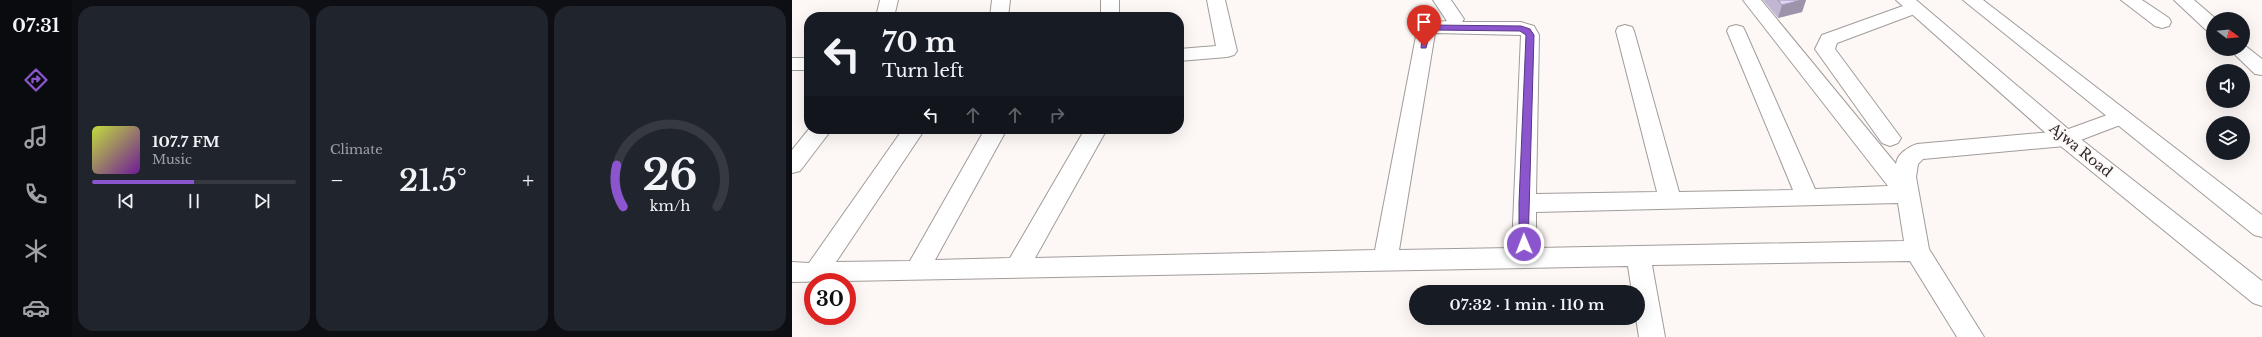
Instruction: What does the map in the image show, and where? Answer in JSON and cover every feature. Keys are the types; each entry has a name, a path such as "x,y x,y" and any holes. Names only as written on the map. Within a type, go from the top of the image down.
{"street":[{"path":"886,12 889,0"},
{"path":"1000,12 1001,0"},
{"path":"1110,0 1110,12"},
{"path":"1184,55 1227,51 1216,0"},
{"path":"1442,0 1455,19"},
{"path":"1752,0 1907,194"},
{"path":"1972,0 2262,228"},
{"path":"2130,0 2162,22"},
{"path":"2183,0 2206,20"},
{"path":"1890,138 1825,49 1829,40 1910,4"},
{"name":"Ajwa Road","path":"1910,4 2065,138 2262,295"},
{"path":"1385,260 1426,31 1429,28 1521,28 1527,30 1530,35 1524,203 1524,257"},
{"path":"1625,31 1670,200"},
{"path":"1736,31 1808,198"},
{"path":"2250,54 2262,69"},
{"path":"1971,337 1917,251 1905,177 1907,161 1917,152 2065,138 2121,117"},
{"path":"792,164 817,134"},
{"path":"803,272 910,134"},
{"path":"917,270 993,134"},
{"path":"1017,268 1093,134"},
{"path":"1524,203 1808,198 1907,194"},
{"path":"803,272 1524,257 1917,251"},
{"path":"1638,256 1652,337"}],"building":[{"path":"1778,0 1802,0 1782,5"}],"route":[{"path":"1424,46 1426,31 1431,27 1521,28 1527,30 1530,35 1524,244"}]}
